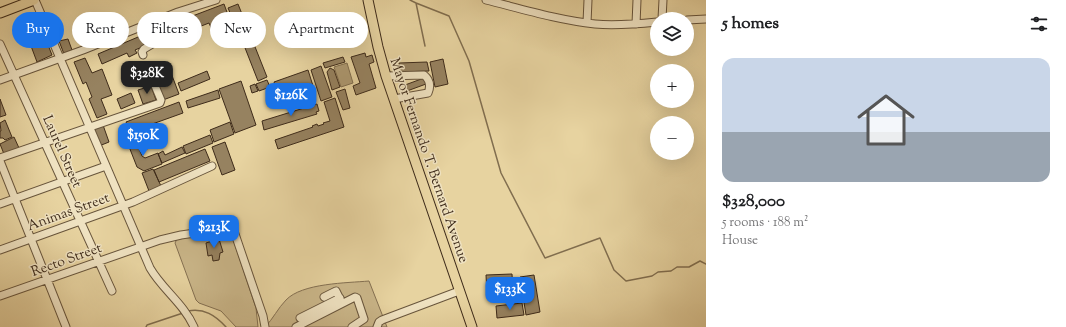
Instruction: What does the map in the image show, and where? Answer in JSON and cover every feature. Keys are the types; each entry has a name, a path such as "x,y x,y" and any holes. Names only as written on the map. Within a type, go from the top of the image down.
{"main road":[{"path":"0,14 35,0"},
{"name":"Mayor Fernando T. Bernard Avenue","path":"368,0 386,76 472,327"}],"street":[{"path":"35,0 140,247 155,276 186,312 194,327"},
{"path":"182,12 216,0"},
{"path":"486,0 568,20 587,23 611,25 650,23"},
{"path":"587,23 588,0"},
{"path":"636,24 637,0"},
{"path":"662,12 663,0"},
{"path":"694,20 706,19"},
{"path":"0,80 84,50 137,29"},
{"name":"Laurel Street","path":"0,44 46,142 112,291"},
{"path":"142,55 142,52 146,48"},
{"path":"66,327 0,160 46,142 161,103 150,74"},
{"path":"386,76 424,75 429,82 430,89 428,92 394,99"},
{"path":"0,204 106,166"},
{"name":"Animas Street","path":"0,250 133,202 212,166"},
{"name":"Recto Street","path":"0,296 140,247 181,235 227,227 233,229 263,316 265,327"},
{"path":"324,297 336,291 341,300"},
{"path":"377,327 379,322 382,320 459,291"},
{"path":"300,318 341,300 354,297 357,298 364,319 352,327"},
{"path":"296,327 341,300"}],"shaded area":[{"path":"347,63 353,83 341,87 334,67"},
{"path":"226,231 233,239 256,308 258,327 236,327 221,311 199,303 196,300 175,243 177,239"},
{"path":"369,281 387,327 265,327 271,321 280,306 293,294 313,287 337,283"}],"building":[{"path":"224,4 227,12 210,12 210,25 209,23 202,26 202,12"},
{"path":"238,4 241,12 230,12 228,8"},
{"path":"137,37 137,48 140,48 135,50 137,53 129,57 127,53 102,64 98,54 112,48 129,48 129,41"},
{"path":"68,39 72,50 64,54 62,48 64,48 64,40"},
{"path":"32,48 49,48 52,55 37,62"},
{"path":"245,48 255,48 267,77 258,81"},
{"path":"365,53 366,57 372,55 374,62 369,64 376,88 356,95 353,86 360,83 351,57"},
{"path":"343,57 345,62 325,68 323,63"},
{"path":"85,58 92,73 102,69 112,95 101,99 107,114 97,118 89,99 92,97 86,82 83,84 74,62"},
{"path":"443,59 448,84 435,87 430,62"},
{"path":"427,62 429,71 400,72 399,63"},
{"path":"168,65 179,94 163,100 152,71"},
{"path":"321,66 332,97 321,101 311,70"},
{"path":"330,68 334,70 340,87 332,90 327,72"},
{"path":"308,70 314,89 280,100 274,82"},
{"path":"207,71 210,79 181,91 178,83"},
{"path":"424,78 426,84 407,91 405,85"},
{"path":"267,80 270,87 259,91 256,84"},
{"path":"241,81 256,125 235,133 219,89"},
{"path":"255,84 258,91 252,93 250,86"},
{"path":"151,86 156,100 143,104 138,90"},
{"path":"345,89 350,108 343,110 336,92"},
{"path":"218,90 220,98 188,108 186,101"},
{"path":"131,93 135,103 121,109 117,99"},
{"path":"335,98 344,127 278,149 275,140 313,127 312,126 317,124 318,126 330,121 324,102"},
{"path":"0,99 6,115 0,117"},
{"path":"179,102 183,113 130,132 126,122"},
{"path":"317,104 319,111 316,112 317,114 264,130 262,121"},
{"path":"5,120 12,137 5,140 0,138 0,123"},
{"path":"230,122 234,134 214,142 210,130"},
{"path":"103,125 109,142 99,146 93,129"},
{"path":"210,135 213,143 186,154 183,146"},
{"path":"134,136 142,156 145,158 158,153 162,164 144,171 137,167 126,139"},
{"path":"14,137 19,148 4,154 0,144"},
{"path":"145,139 149,148 142,151 138,141"},
{"path":"225,142 235,170 222,175 212,147"},
{"path":"182,147 185,153 162,163 158,154 163,151 165,155"},
{"path":"205,149 210,161 159,182 154,170"},
{"path":"153,169 161,186 149,191 142,173"},
{"path":"219,239 223,252 220,253 219,260 213,261 212,255 208,256 206,243"},
{"path":"512,274 513,292 487,294 486,275"},
{"path":"534,275 540,312 526,315 520,277"},
{"path":"522,303 524,315 497,318 496,306"}],"waterway":[{"path":"410,0 416,3 425,46"},
{"path":"416,3 449,16 469,61 501,173 545,258 600,238 614,270 626,281 652,276 658,272 671,271 677,267 689,267 700,261 706,264"},
{"path":"188,311 194,310 209,313 226,327"},
{"path":"146,327 147,325 183,313"}]}
